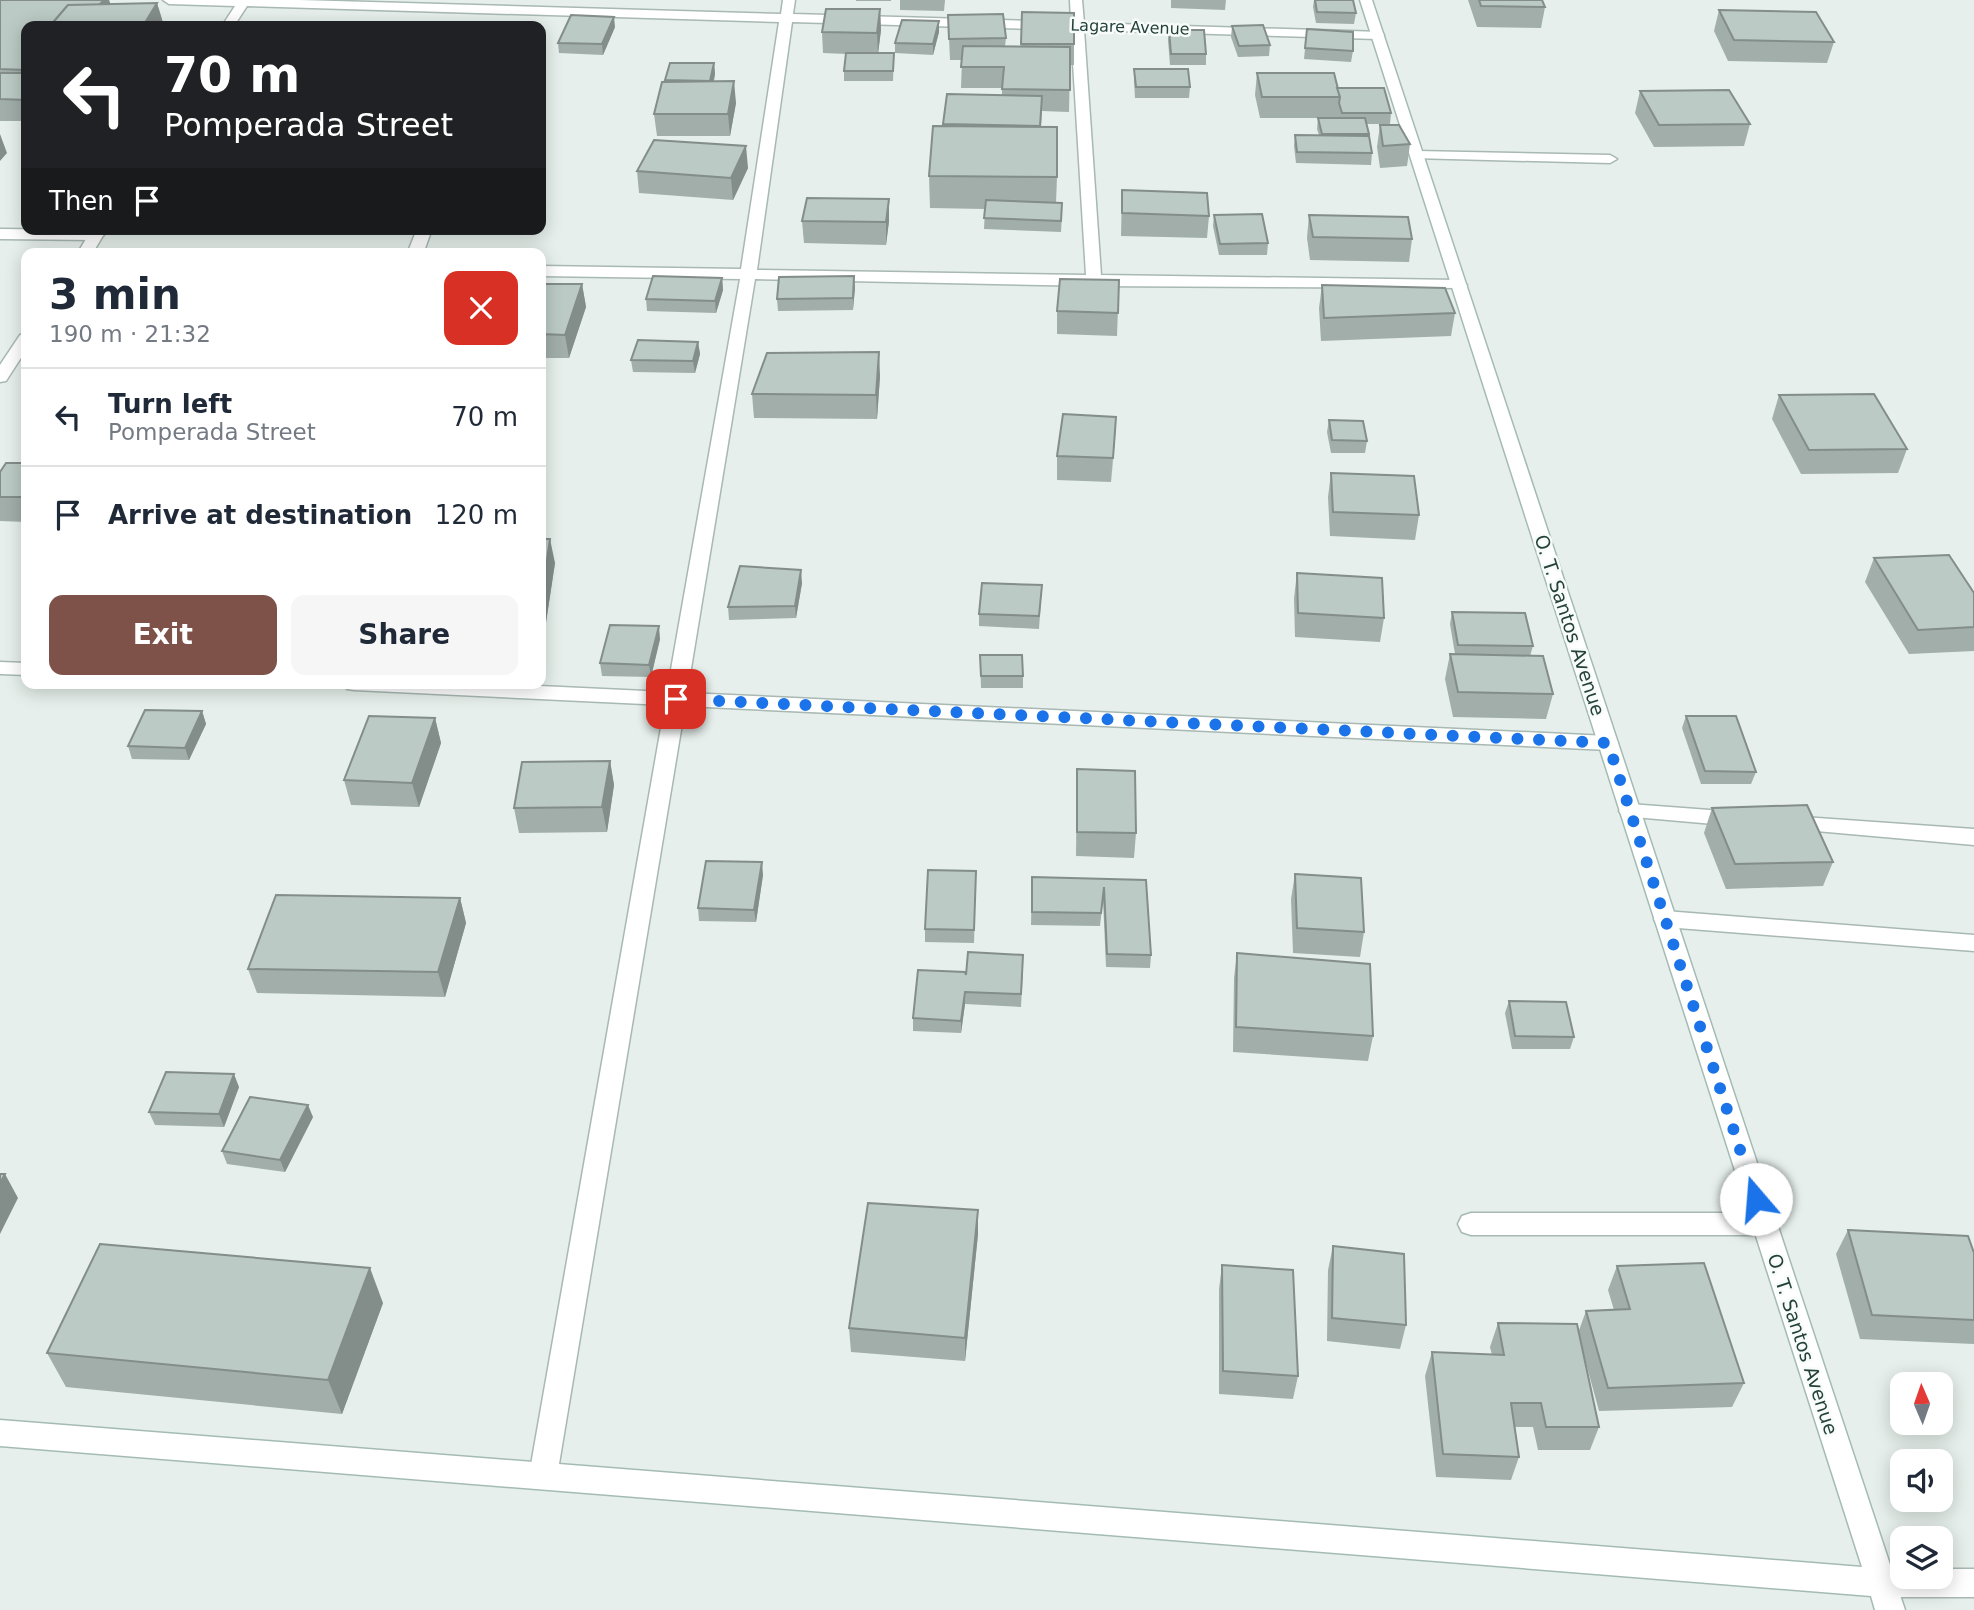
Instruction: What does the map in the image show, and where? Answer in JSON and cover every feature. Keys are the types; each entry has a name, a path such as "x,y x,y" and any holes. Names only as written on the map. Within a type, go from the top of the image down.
{"street":[{"name":"Lagare Avenue","path":"169,0 788,9 1077,25 1377,35"},
{"path":"1076,0 1094,281"},
{"name":"O. T. Santos Avenue","path":"1366,0 1885,1596"},
{"path":"231,21 244,1"},
{"path":"542,1476 748,276 788,9"},
{"path":"1417,155 1610,159"},
{"path":"0,234 21,234"},
{"path":"546,271 1459,285"},
{"path":"0,377 21,346"},
{"path":"0,668 21,669"},
{"path":"461,689 1608,743"},
{"path":"1629,811 1974,837"},
{"path":"1665,919 1974,943"},
{"path":"1471,1224 1764,1224"},
{"path":"0,1433 542,1476 1885,1596 1974,1583"}],"building":[{"path":"0,0 104,0 99,5 68,5 54,21 21,21 21,70 0,69"},
{"path":"1315,0 1353,0 1356,13 1317,12"},
{"path":"1479,0 1542,0 1545,7 1481,6"},
{"path":"157,3 146,21 54,21 68,5"},
{"path":"826,9 880,9 877,33 822,32"},
{"path":"1719,10 1816,12 1834,42 1734,40"},
{"path":"1022,12 1074,13 1074,44 1021,44"},
{"path":"1003,14 1006,38 949,39 948,15"},
{"path":"571,15 614,17 602,44 558,43"},
{"path":"902,20 939,21 933,44 895,43"},
{"path":"1263,25 1270,45 1239,46 1232,26"},
{"path":"1307,29 1353,32 1353,51 1305,48"},
{"path":"1169,30 1204,30 1206,54 1171,54"},
{"path":"963,46 1070,47 1070,90 1002,89 1004,67 961,67"},
{"path":"846,53 894,53 893,71 844,71"},
{"path":"670,63 714,63 710,81 665,80"},
{"path":"1134,69 1188,69 1190,87 1136,87"},
{"path":"0,73 21,73 21,100 0,99"},
{"path":"1257,73 1334,73 1340,97 1262,97"},
{"path":"734,81 728,114 654,114 662,82"},
{"path":"1337,88 1384,88 1391,113 1342,113"},
{"path":"1729,90 1750,124 1659,125 1640,91"},
{"path":"947,94 1042,96 1040,126 943,124"},
{"path":"1318,118 1365,118 1369,134 1322,134"},
{"path":"1380,125 1399,125 1410,144 1383,146"},
{"path":"933,126 1057,127 1057,177 929,176"},
{"path":"1295,135 1369,136 1372,153 1297,152"},
{"path":"654,140 746,146 731,178 637,171"},
{"path":"1122,190 1207,193 1209,216 1122,213"},
{"path":"807,198 889,199 886,222 802,221"},
{"path":"986,200 1062,203 1061,221 984,218"},
{"path":"1262,214 1268,243 1220,244 1214,215"},
{"path":"1309,215 1408,217 1412,239 1313,237"},
{"path":"653,276 722,278 715,301 646,299"},
{"path":"854,276 853,298 777,299 779,277"},
{"path":"1060,279 1119,280 1118,313 1057,311"},
{"path":"546,284 582,284 565,335 546,334"},
{"path":"1322,285 1445,288 1455,313 1324,318"},
{"path":"638,340 698,342 693,361 631,360"},
{"path":"879,352 876,395 752,394 767,353"},
{"path":"1874,394 1907,449 1809,450 1779,395"},
{"path":"1063,414 1116,417 1113,458 1057,456"},
{"path":"1329,420 1363,421 1367,441 1332,440"},
{"path":"6,463 21,463 21,497 0,497 0,472"},
{"path":"1331,473 1414,476 1419,515 1333,512"},
{"path":"546,539 550,539 546,567"},
{"path":"1949,555 1974,593 1974,627 1918,630 1874,558"},
{"path":"740,566 801,570 795,606 728,607"},
{"path":"1297,573 1382,578 1384,618 1298,613"},
{"path":"982,583 1042,585 1039,616 979,614"},
{"path":"1452,612 1525,613 1533,646 1458,645"},
{"path":"610,625 659,626 649,665 600,663"},
{"path":"1450,654 1543,656 1553,694 1458,692"},
{"path":"980,655 1022,655 1023,676 981,676"},
{"path":"145,710 202,711 185,748 128,746"},
{"path":"369,716 435,718 412,783 344,780"},
{"path":"1686,716 1736,716 1756,772 1705,771"},
{"path":"610,761 602,807 514,808 522,762"},
{"path":"1077,769 1135,771 1136,833 1077,832"},
{"path":"1807,805 1833,862 1735,864 1712,808"},
{"path":"706,861 762,862 754,910 698,908"},
{"path":"928,870 976,871 974,930 925,929"},
{"path":"1295,874 1361,878 1364,932 1297,928"},
{"path":"1032,877 1146,880 1151,955 1107,954 1104,887 1101,913 1032,912"},
{"path":"276,895 460,898 438,972 248,969"},
{"path":"968,952 1023,955 1021,994 965,992 961,1021 913,1018 918,970 965,972 966,975"},
{"path":"1237,953 1370,964 1373,1036 1236,1027"},
{"path":"1509,1001 1566,1002 1574,1037 1515,1036"},
{"path":"166,1072 234,1074 219,1114 149,1112"},
{"path":"250,1097 308,1105 280,1160 222,1151"},
{"path":"868,1203 978,1210 965,1338 849,1328"},
{"path":"1848,1230 1968,1236 1974,1253 1974,1320 1872,1315"},
{"path":"100,1244 370,1268 328,1380 47,1353"},
{"path":"1333,1246 1404,1254 1406,1325 1332,1318"},
{"path":"1704,1263 1744,1383 1608,1388 1586,1311 1630,1309 1617,1266"},
{"path":"1222,1265 1293,1270 1298,1376 1223,1371"},
{"path":"1498,1323 1577,1324 1599,1427 1546,1427 1541,1403 1511,1403 1519,1457 1443,1454 1432,1352 1504,1355"}],"route":[{"path":"676,699 1608,743 1756,1199"}]}
